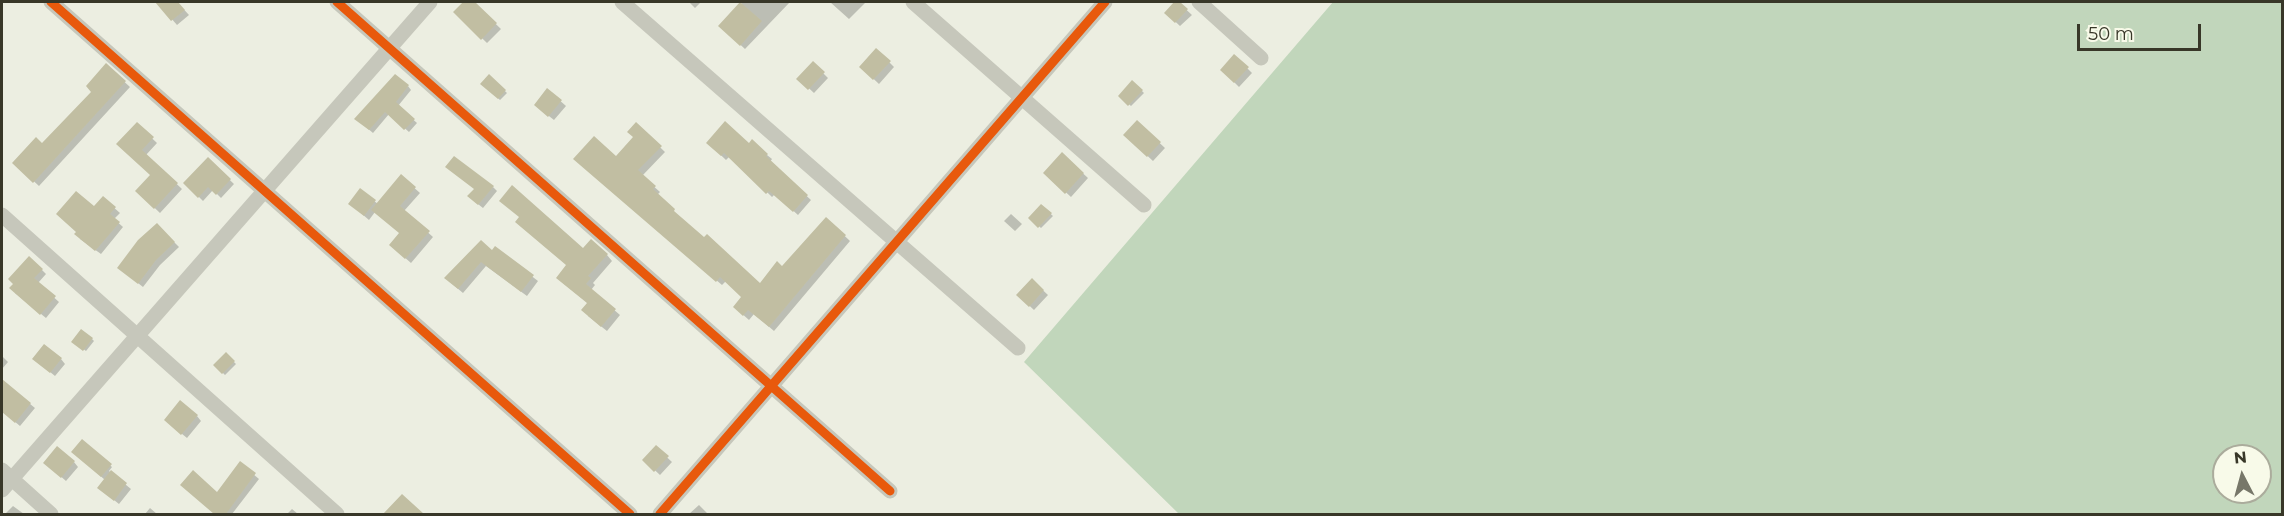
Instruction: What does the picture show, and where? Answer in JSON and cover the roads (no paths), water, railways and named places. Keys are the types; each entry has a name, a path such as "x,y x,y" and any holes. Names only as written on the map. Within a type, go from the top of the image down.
{"street":[{"path":"51,2 630,514"},
{"path":"337,2 890,491"},
{"path":"51,514 5,479 136,336 430,2"},
{"path":"622,2 1018,348"},
{"path":"913,2 1144,205"},
{"path":"660,514 1106,2"},
{"path":"1199,2 1261,57"},
{"path":"2,215 337,514"}]}
